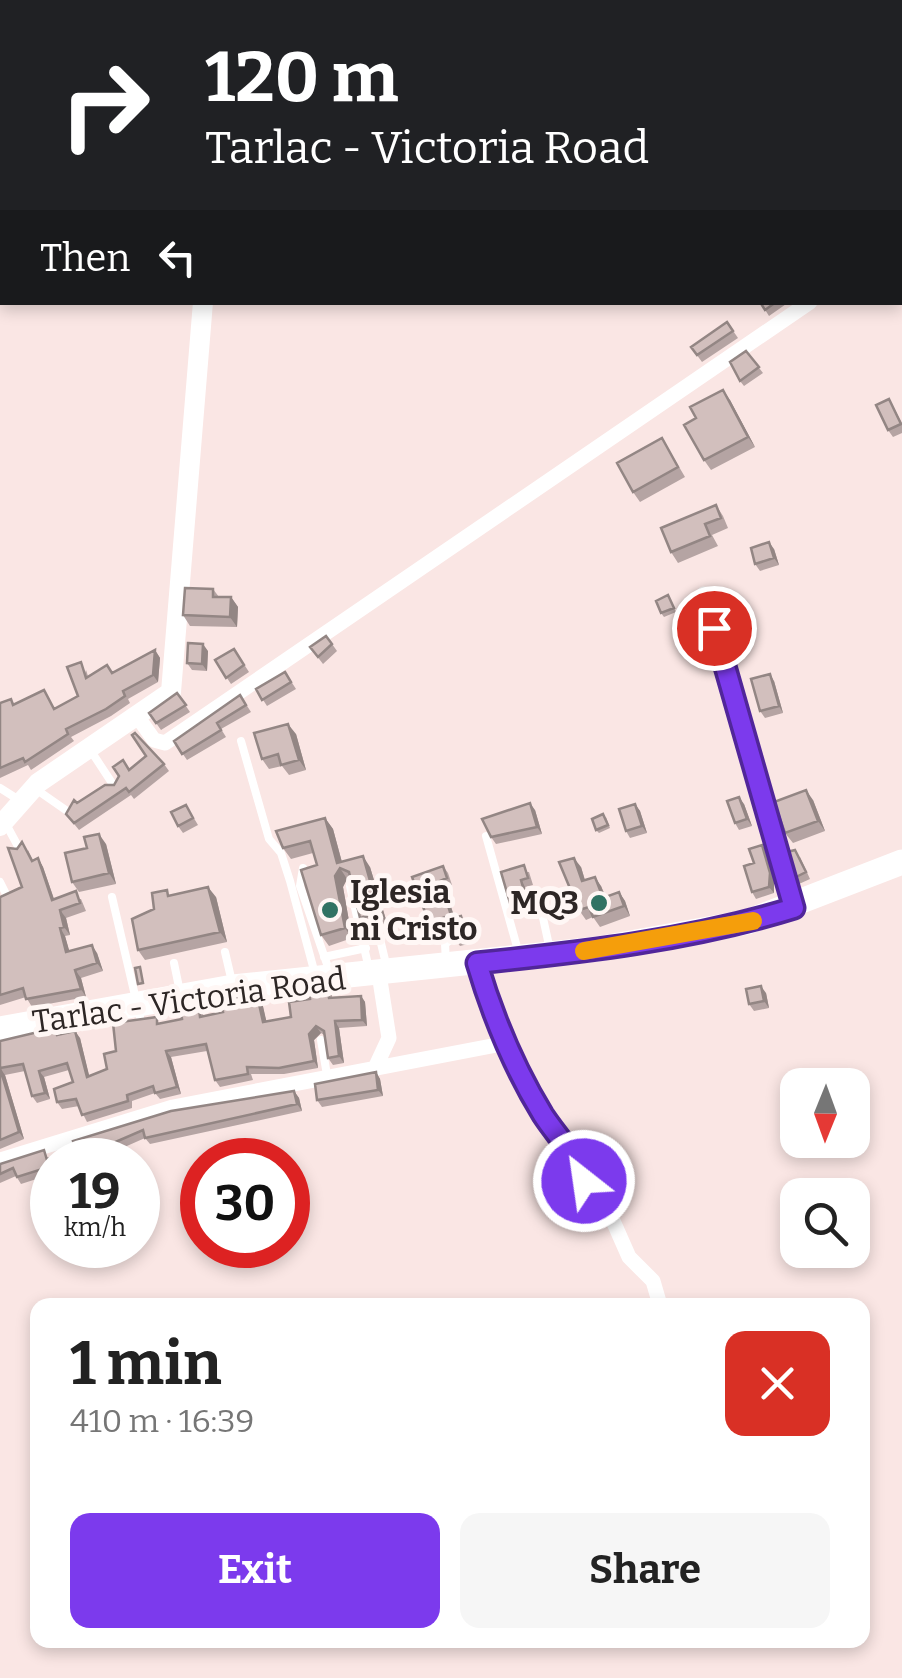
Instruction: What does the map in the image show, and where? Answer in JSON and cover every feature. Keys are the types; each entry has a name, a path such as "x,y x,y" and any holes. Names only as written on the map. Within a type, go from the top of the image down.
{"main road":[{"name":"Tarlac - Victoria Road","path":"0,1029 139,1011 181,997 324,971 379,974 446,967 747,922 794,908 902,862"}],"street":[{"path":"2,822 26,794 168,696 172,686 203,305"},
{"path":"137,716 154,740 165,744 806,305"},
{"path":"704,594 794,908"},
{"path":"477,963 502,1044 523,1072 542,1112 576,1156 584,1181 618,1227 629,1257 653,1280 658,1298"},
{"path":"376,1066 389,1038 379,974"},
{"path":"0,1160 173,1107 502,1044"}],"lane":[{"path":"241,740 269,839 281,854 324,971"},
{"path":"89,748 114,786"},
{"path":"0,788 70,812"},
{"path":"2,822 20,850"},
{"path":"486,836 520,958"},
{"path":"304,868 300,886 324,971"},
{"path":"0,882 8,898"},
{"path":"350,886 366,948 379,974"},
{"path":"112,898 139,1011"},
{"path":"540,904 550,954"},
{"path":"379,934 379,974"},
{"path":"446,967 445,944 456,936"},
{"path":"324,971 366,948"},
{"path":"225,952 233,987"},
{"path":"174,963 181,997"},
{"path":"321,1040 327,1076"}],"building":[{"path":"727,322 733,331 697,355 691,347"},
{"path":"746,351 759,367 740,381 730,362"},
{"path":"723,390 748,437 704,460 684,425 696,418 690,407"},
{"path":"889,399 901,424 888,430 876,405"},
{"path":"662,438 678,467 633,492 617,463"},
{"path":"716,505 721,518 705,524 710,536 671,552 661,528"},
{"path":"769,542 774,558 755,564 751,548"},
{"path":"185,588 213,589 213,597 231,597 230,617 183,615"},
{"path":"668,595 674,608 661,613 656,601"},
{"path":"326,636 332,644 318,657 310,647"},
{"path":"188,643 203,644 202,664 187,663"},
{"path":"234,649 244,665 226,678 215,660"},
{"path":"155,650 153,675 123,691 125,696 106,709 66,729 68,734 25,762 23,758 0,768 0,703 11,699 13,705 44,690 54,709 78,696 67,667 81,662 86,678 107,665 112,673"},
{"path":"285,672 291,682 262,700 256,689"},
{"path":"770,674 779,706 760,711 751,679"},
{"path":"177,693 186,705 156,723 149,713"},
{"path":"240,695 246,705 217,723 221,730 182,754 174,741"},
{"path":"288,724 299,760 281,765 278,754 262,759 254,733"},
{"path":"135,733 164,764 129,792 126,788 74,823 66,814 74,800 77,803 105,785 114,785 119,776 113,767 123,760 129,770 146,756 132,735"},
{"path":"806,790 818,821 785,833 774,802"},
{"path":"739,797 747,819 735,823 727,801"},
{"path":"530,803 537,827 491,837 482,819"},
{"path":"635,804 642,826 626,831 619,809"},
{"path":"186,805 193,818 178,826 171,812"},
{"path":"603,814 608,825 596,830 592,819"},
{"path":"325,818 337,863 363,856 379,913 360,918 349,872 340,868 335,876 345,928 321,935 301,870 317,865 310,841 283,848 276,831"},
{"path":"99,834 109,873 72,882 65,853 87,848 84,837"},
{"path":"22,842 32,861 38,858 52,900 76,891 80,903 60,910 64,927 60,928 66,952 92,945 97,963 75,970 81,989 26,999 23,988 0,995 0,897 22,887 8,848 17,849"},
{"path":"762,845 770,873 769,887 752,892 744,866 754,863 749,849"},
{"path":"795,850 806,872 794,878 787,852"},
{"path":"574,858 582,881 595,877 603,898 619,892 624,906 593,917 589,907 579,910 559,862"},
{"path":"524,865 528,878 521,880 526,898 510,903 501,872"},
{"path":"443,866 447,878 440,881 451,915 429,923 412,877"},
{"path":"208,887 220,932 138,950 132,919 154,909 152,893 167,890 168,896"},
{"path":"461,916 467,936 455,939 458,927 449,919"},
{"path":"140,967 143,983 138,984 135,968"},
{"path":"327,986 329,998 361,996 362,1020 335,1021 339,1056 328,1058 324,1031 316,1026 309,1034 314,1061 279,1068 247,1067 248,1074 215,1080 206,1044 166,1051 177,1087 155,1093 153,1086 127,1095 128,1101 82,1115 76,1099 57,1102 54,1089 73,1082 67,1063 39,1071 45,1093 32,1096 23,1064 0,1068 0,1041 55,1028 57,1035 75,1031 87,1077 107,1069 104,1054 116,1051 113,1023 157,1017 157,1024 182,1019 181,1011 199,1008 200,1017 223,1012 221,1001 257,995 263,1022 291,1017 289,1002 310,999 309,988"},
{"path":"761,986 764,1001 749,1004 746,989"},
{"path":"0,1068 19,1132 0,1140"},
{"path":"376,1072 378,1090 317,1100 315,1084"},
{"path":"294,1091 297,1104 145,1138 143,1130 125,1138 83,1138 171,1111"},
{"path":"30,1154 30,1173 17,1177 13,1168 0,1174 0,1164"}],"slow traffic":[{"path":"584,951 753,921"}],"place":[{"name":"MQ3","path":"599,903"},
{"name":"Iglesia ni Cristo","path":"330,910"}],"route":[{"path":"584,1181 576,1156 542,1112 523,1072 502,1044 477,963 597,949 747,922 794,908 714,628"}]}
